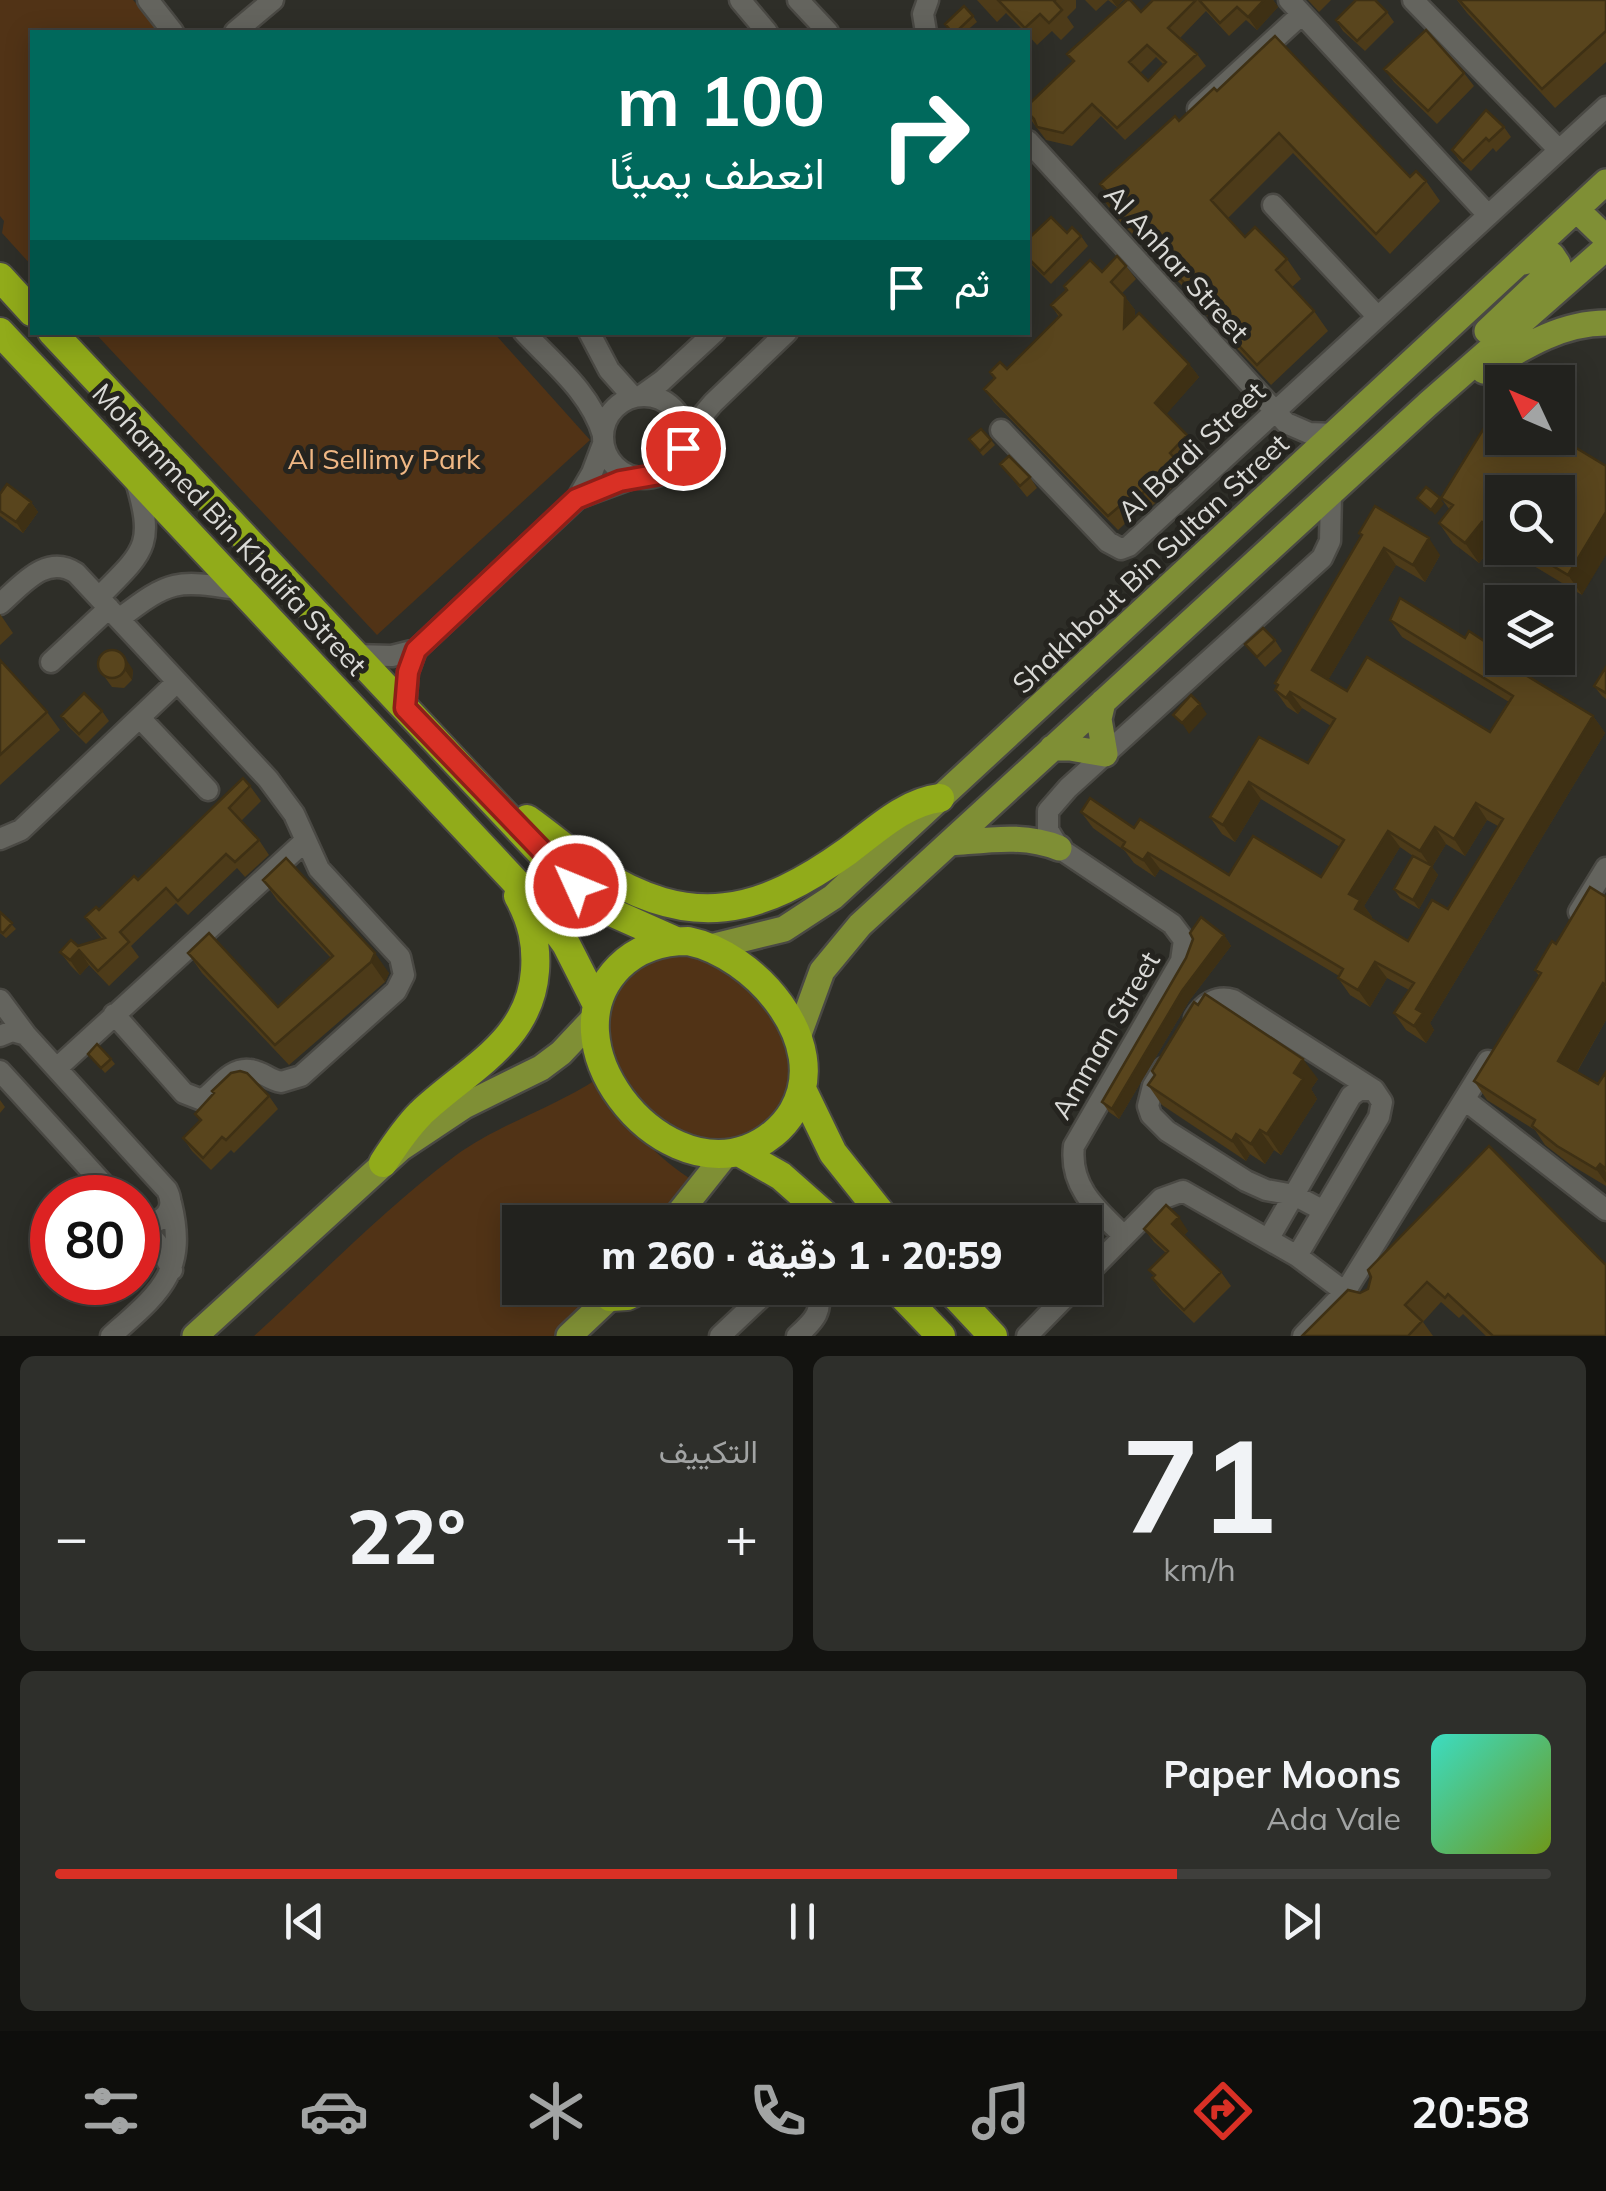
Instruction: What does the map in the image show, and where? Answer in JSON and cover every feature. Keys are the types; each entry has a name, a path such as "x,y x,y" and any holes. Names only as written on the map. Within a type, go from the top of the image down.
{"highway":[{"path":"0,277 30,310"},
{"name":"Mohammed Bin Khalifa Street","path":"0,332 539,907 566,944 596,1011"},
{"name":"Mohammed Bin Khalifa Street","path":"55,335 576,886 613,913 676,941"},
{"path":"490,798 625,888 670,905 698,909 734,907 791,889 909,808 940,798"},
{"path":"383,1163 420,1114 506,1041 529,1000 534,978 534,936 525,909 500,864"},
{"path":"676,941 711,947 762,985 798,1037 804,1062 802,1088 784,1124 764,1141 732,1153 700,1152 659,1133 631,1109 611,1082 597,1052 596,1011 606,983 631,957 652,946 676,941"},
{"path":"802,1088 833,1153 874,1205"},
{"path":"732,1153 791,1184 814,1205"},
{"path":"911,1305 941,1336"},
{"path":"964,1305 993,1336"}],"main road":[{"name":"Shakhbout Bin Sultan Street","path":"711,947 784,929 833,897 1606,182"},
{"path":"1577,210 1606,238"},
{"path":"1550,234 1596,276"},
{"path":"798,1037 822,971 841,945 1428,404 1596,276 1606,248"},
{"path":"1354,472 1387,423 1558,264 1556,257 1547,254 1518,263"},
{"path":"1428,404 1541,338 1566,329 1606,323"},
{"path":"1052,748 1105,754 1099,720 1103,702"},
{"path":"952,843 1014,838 1059,848"},
{"path":"195,1336 383,1163 439,1120 541,1068 561,1053 596,1011"},
{"path":"687,1205 732,1153"},
{"path":"569,1336 601,1305"}],"street":[{"path":"148,0 171,30"},
{"path":"237,30 273,0"},
{"path":"740,0 765,30"},
{"path":"798,0 826,30"},
{"path":"926,30 923,14 928,0"},
{"path":"1413,0 1559,150"},
{"path":"1189,117 1295,7 1488,216"},
{"name":"Al Bardi Street","path":"1001,430 1108,542 1122,548 1134,542 1280,417 1376,316 1606,107"},
{"name":"Al Anhar Street","path":"1030,144 1097,202 1280,417"},
{"path":"1273,205 1376,316"},
{"path":"527,335 582,394 595,414 614,465 635,477"},
{"path":"576,499 635,477 660,474 670,468 683,448 685,436 676,411 666,402 637,396 609,370 591,335"},
{"path":"405,708 408,672 416,650 576,499 592,472 612,411 662,382 711,335"},
{"path":"685,436 712,403 785,335"},
{"path":"1280,417 1309,433 1334,434"},
{"path":"1280,417 1293,441 1295,470"},
{"path":"52,662 109,608 144,543 146,515 134,475"},
{"path":"1059,848 1048,830 1048,811 1105,754 1322,558 1330,541 1331,494"},
{"path":"0,604 36,572 58,566 76,572 268,780 294,814 320,869 400,957 404,974 392,995 294,1080 274,1081 258,1072 242,1070 202,1100 187,1096 114,1014"},
{"path":"109,608 177,583 242,590"},
{"path":"355,655 392,656 416,650"},
{"path":"0,840 21,830 178,682"},
{"path":"140,718 208,790"},
{"path":"56,1068 304,842"},
{"name":"Amman Street","path":"1059,848 1172,924 1184,940 1181,961 1074,1146 1072,1162 1080,1189 1124,1236"},
{"path":"1573,922 1605,872"},
{"path":"1297,1256 1379,1117 1382,1102 1374,1090 1227,998 1201,1008 1154,1086 1148,1106 1158,1123 1246,1180 1266,1190 1294,1194 1322,1210"},
{"path":"0,1000 26,1035 163,1184 172,1203 177,1236 172,1270 156,1296 112,1336"},
{"path":"0,1036 12,1031 26,1035"},
{"path":"1303,1336 1349,1286 1494,1051"},
{"path":"0,1071 95,1175"},
{"path":"1269,1238 1351,1096 1359,1090 1374,1090"},
{"path":"1465,1100 1606,1210"},
{"path":"1102,1259 1168,1194 1184,1191 1372,1300"},
{"path":"160,1220 172,1203"},
{"path":"160,1248 172,1270"},
{"path":"720,1336 753,1305"},
{"path":"798,1336 818,1314 819,1305"},
{"path":"1027,1336 1057,1305"}],"green space":[{"path":"0,0 133,0 161,30 30,30 30,264 2,233 4,221 0,216"},
{"name":"Al Sellimy Park","path":"97,335 496,335 590,440 377,635"},
{"path":"686,953 719,966 747,987 780,1029 794,1058 795,1075 786,1103 767,1127 754,1136 698,1144 637,1097 610,1050 606,1027 609,1005 618,986 656,959"},
{"path":"597,1079 642,1137 668,1163 699,1184 684,1205 502,1205 502,1305 600,1305 565,1336 254,1336 429,1176 489,1135"}],"building":[{"path":"998,0 1055,0 1062,10 1049,23 1040,14 1025,28"},
{"path":"1127,0 1141,12 1153,0 1196,0 1168,28 1197,54 1117,128 1092,104 1063,133 1037,127 1030,115 1030,103 1074,61 1067,54","holes":["1147,45 1166,62 1148,81 1129,62"]},
{"path":"1199,0 1264,0 1248,17 1237,7 1220,23"},
{"path":"1356,0 1375,0 1387,12 1357,41 1336,20"},
{"path":"1459,0 1606,0 1606,31 1542,89"},
{"path":"964,6 973,16 958,30 950,30 945,24"},
{"path":"1426,30 1464,73 1428,111 1384,69"},
{"path":"1275,36 1410,177 1416,171 1426,181 1376,234 1279,133 1211,200 1245,237 1255,227 1287,259 1276,270 1314,311 1257,365 1101,196 1106,190 1100,184 1175,116 1179,121 1214,88 1217,91"},
{"path":"1486,110 1504,127 1489,141 1486,138 1463,161 1452,150"},
{"path":"1051,217 1067,233 1072,227 1081,236 1044,274 1030,260 1030,237"},
{"path":"1117,256 1126,266 1111,282 1125,297 1124,328 1139,313 1189,364 1155,403 1187,435 1170,453 1177,461 1133,502 1129,498 1108,516 984,389 995,378 990,372 1000,362 1007,369 1061,315 1051,305 1090,260 1102,272"},
{"path":"1485,426 1485,455 1575,455 1575,447 1606,466 1606,512 1575,563 1575,475 1485,475 1485,524 1482,522 1465,543 1439,523 1453,505 1441,498"},
{"path":"981,429 991,440 980,451 969,439"},
{"path":"1009,456 1030,477 1020,486 1000,464"},
{"path":"7,484 31,502 16,522 0,511 0,494"},
{"path":"1426,487 1440,498 1431,510 1417,498"},
{"path":"1375,506 1429,538 1413,565 1384,548 1312,670 1347,691 1367,657 1490,732 1513,696 1390,620 1400,598 1465,638 1469,631 1485,642 1485,675 1526,675 1593,716 1416,1009 1423,1013 1414,1026 1394,1013 1414,983 1375,962 1358,990 1338,978 1343,969 1148,853 1143,860 1122,847 1125,842 1081,812 1090,798 1134,828 1140,819 1229,875 1253,836 1321,877 1344,840 1249,782 1223,825 1210,817 1259,737 1308,763 1335,719 1290,692 1286,698 1275,690 1275,683 1362,535 1359,533","holes":["1476,803 1503,819 1448,909 1432,900 1408,941 1355,909 1360,900 1349,894 1388,831 1420,851 1435,827 1454,839"]},
{"path":"1551,565 1574,565 1568,575"},
{"path":"1263,628 1275,640 1257,657 1245,644"},
{"path":"112,650 122,654 126,664 122,674 112,678 102,674 98,664 102,654"},
{"path":"0,660 47,712 0,755"},
{"path":"1606,667 1606,693 1594,686"},
{"path":"84,693 102,711 79,734 61,716"},
{"path":"1191,695 1200,704 1182,723 1173,715"},
{"path":"243,778 250,786 229,808 259,840 235,862 226,854 178,901 166,888 120,932 129,942 98,971 79,950 70,960 60,952 71,940 78,946 105,938 85,917 96,907 99,910 134,876 138,880"},
{"path":"1413,856 1432,866 1413,900 1394,889"},
{"path":"286,858 375,953 371,962 275,1045 188,953 209,933 278,1007 333,956 263,880"},
{"path":"1590,887 1606,897 1606,985 1603,983 1558,1061 1598,1084 1606,1072 1606,1169 1600,1164 1596,1169 1557,1146 1532,1126 1535,1120 1474,1081 1541,973 1535,970 1552,941 1556,944"},
{"path":"0,912 12,923 3,933 0,931"},
{"path":"1201,917 1224,935 1182,991 1112,1109 1102,1102 1186,958 1193,939 1190,933"},
{"path":"1205,994 1303,1059 1294,1073 1303,1079 1267,1134 1260,1130 1251,1144 1236,1134 1232,1141 1148,1085 1155,1075 1152,1071 1194,1002 1198,1005"},
{"path":"97,1044 111,1059 101,1068 88,1054"},
{"path":"231,1073 247,1073 269,1096 203,1158 183,1138 201,1120 195,1114 212,1091"},
{"path":"1489,1146 1606,1265 1606,1336 1493,1336 1448,1294 1445,1298 1427,1282 1405,1305 1422,1321 1408,1336 1302,1336 1348,1290 1360,1293 1368,1289 1368,1270"},
{"path":"1166,1205 1179,1217 1172,1224 1221,1272 1184,1310 1152,1278 1155,1275 1149,1270 1168,1251 1144,1229"}],"route":[{"path":"576,886 405,708 408,672 416,650 576,499 620,481 660,474 678,459 683,448"}]}
